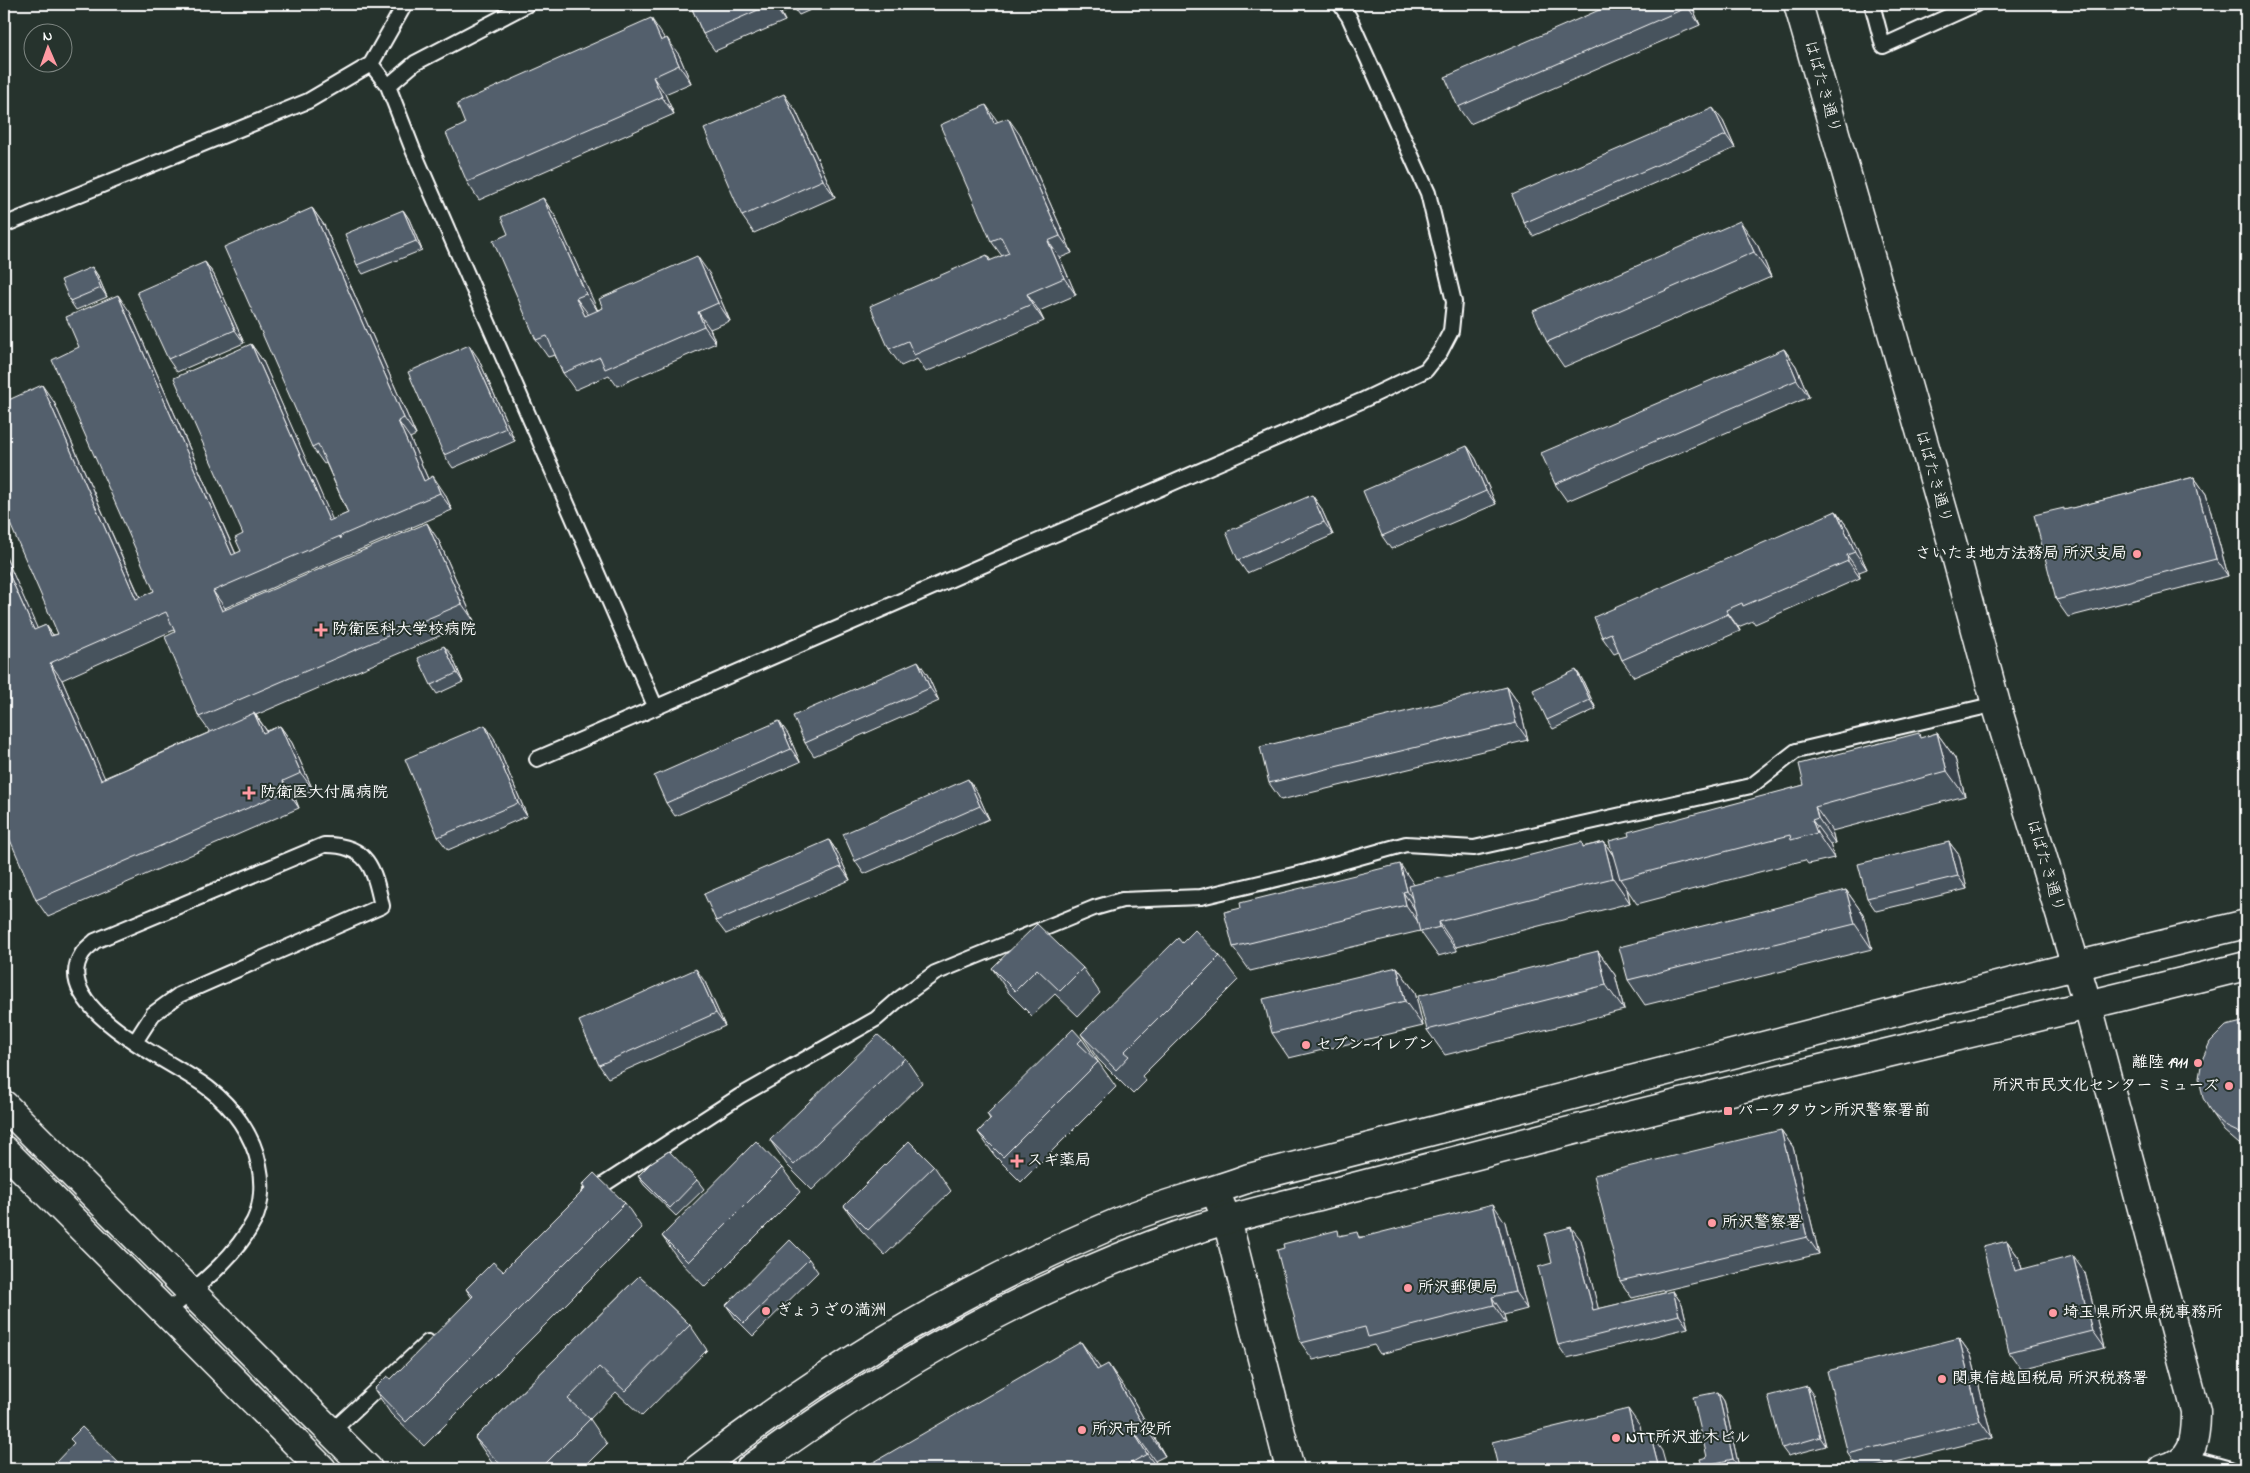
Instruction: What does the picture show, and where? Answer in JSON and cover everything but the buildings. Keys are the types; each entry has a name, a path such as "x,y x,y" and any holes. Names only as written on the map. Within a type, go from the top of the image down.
{"street":[{"name":"はばたき通り","path":"1798,4 1931,475 1956,556 1996,704 2088,1006 2196,1411 2196,1428 2201,1463"},
{"path":"698,1469 818,1381 899,1330 1036,1258 1160,1206 1215,1191 1250,1178 2075,966 2246,924"},
{"path":"750,1469 851,1398 941,1343 1091,1269 1195,1229 1682,1102 2088,1006 2246,966"},
{"path":"4,1105 368,1469"},
{"path":"4,1150 322,1469"},
{"path":"1215,1191 1227,1220 1290,1469"},
{"path":"2163,1469 2201,1463"}],"lane":[{"path":"4,225 308,101 371,64 405,4"},
{"path":"388,86 415,63 528,4"},
{"path":"536,759 1352,405 1426,370 1440,352 1451,331 1454,302 1446,264 1428,193 1349,17 1340,4"},
{"path":"1872,4 1883,46 1976,4"},
{"path":"371,64 388,86 413,150 656,706"},
{"path":"582,1199 740,1096 876,1019 899,999 935,973 1094,908 1122,900 1200,897 1306,872 1406,844 1474,848 1751,786 1796,751 1996,704"},
{"path":"135,1042 153,1014 179,994 382,906 373,868 365,858 337,845 324,845 95,941 81,955 76,972 79,990 92,1010 135,1042 210,1089 236,1115 253,1144 258,1158 261,1188 260,1205 254,1221 232,1255 166,1313"},
{"path":"331,1432 439,1332"},
{"path":"2201,1463 2230,1469"}],"place":[{"name":"さいたま地方法務局 所沢支局","path":"2137,554"},
{"name":"防衛医科大学校病院","path":"321,630"},
{"name":"防衛医大付属病院","path":"249,793"},
{"name":"セブン-イレブン","path":"1306,1045"},
{"name":"離陸 1911","path":"2198,1063"},
{"name":"所沢市民文化センター ミューズ","path":"2229,1086"},
{"name":"パークタウン所沢警察署前","path":"1728,1111"},
{"name":"スギ薬局","path":"1017,1161"},
{"name":"所沢警察署","path":"1712,1223"},
{"name":"所沢郵便局","path":"1408,1288"},
{"name":"ぎょうざの満洲","path":"766,1311"},
{"name":"埼玉県所沢県税事務所","path":"2053,1313"},
{"name":"関東信越国税局 所沢税務署","path":"1942,1379"},
{"name":"所沢市役所","path":"1082,1430"},
{"name":"NTT所沢並木ビル","path":"1616,1438"}]}
